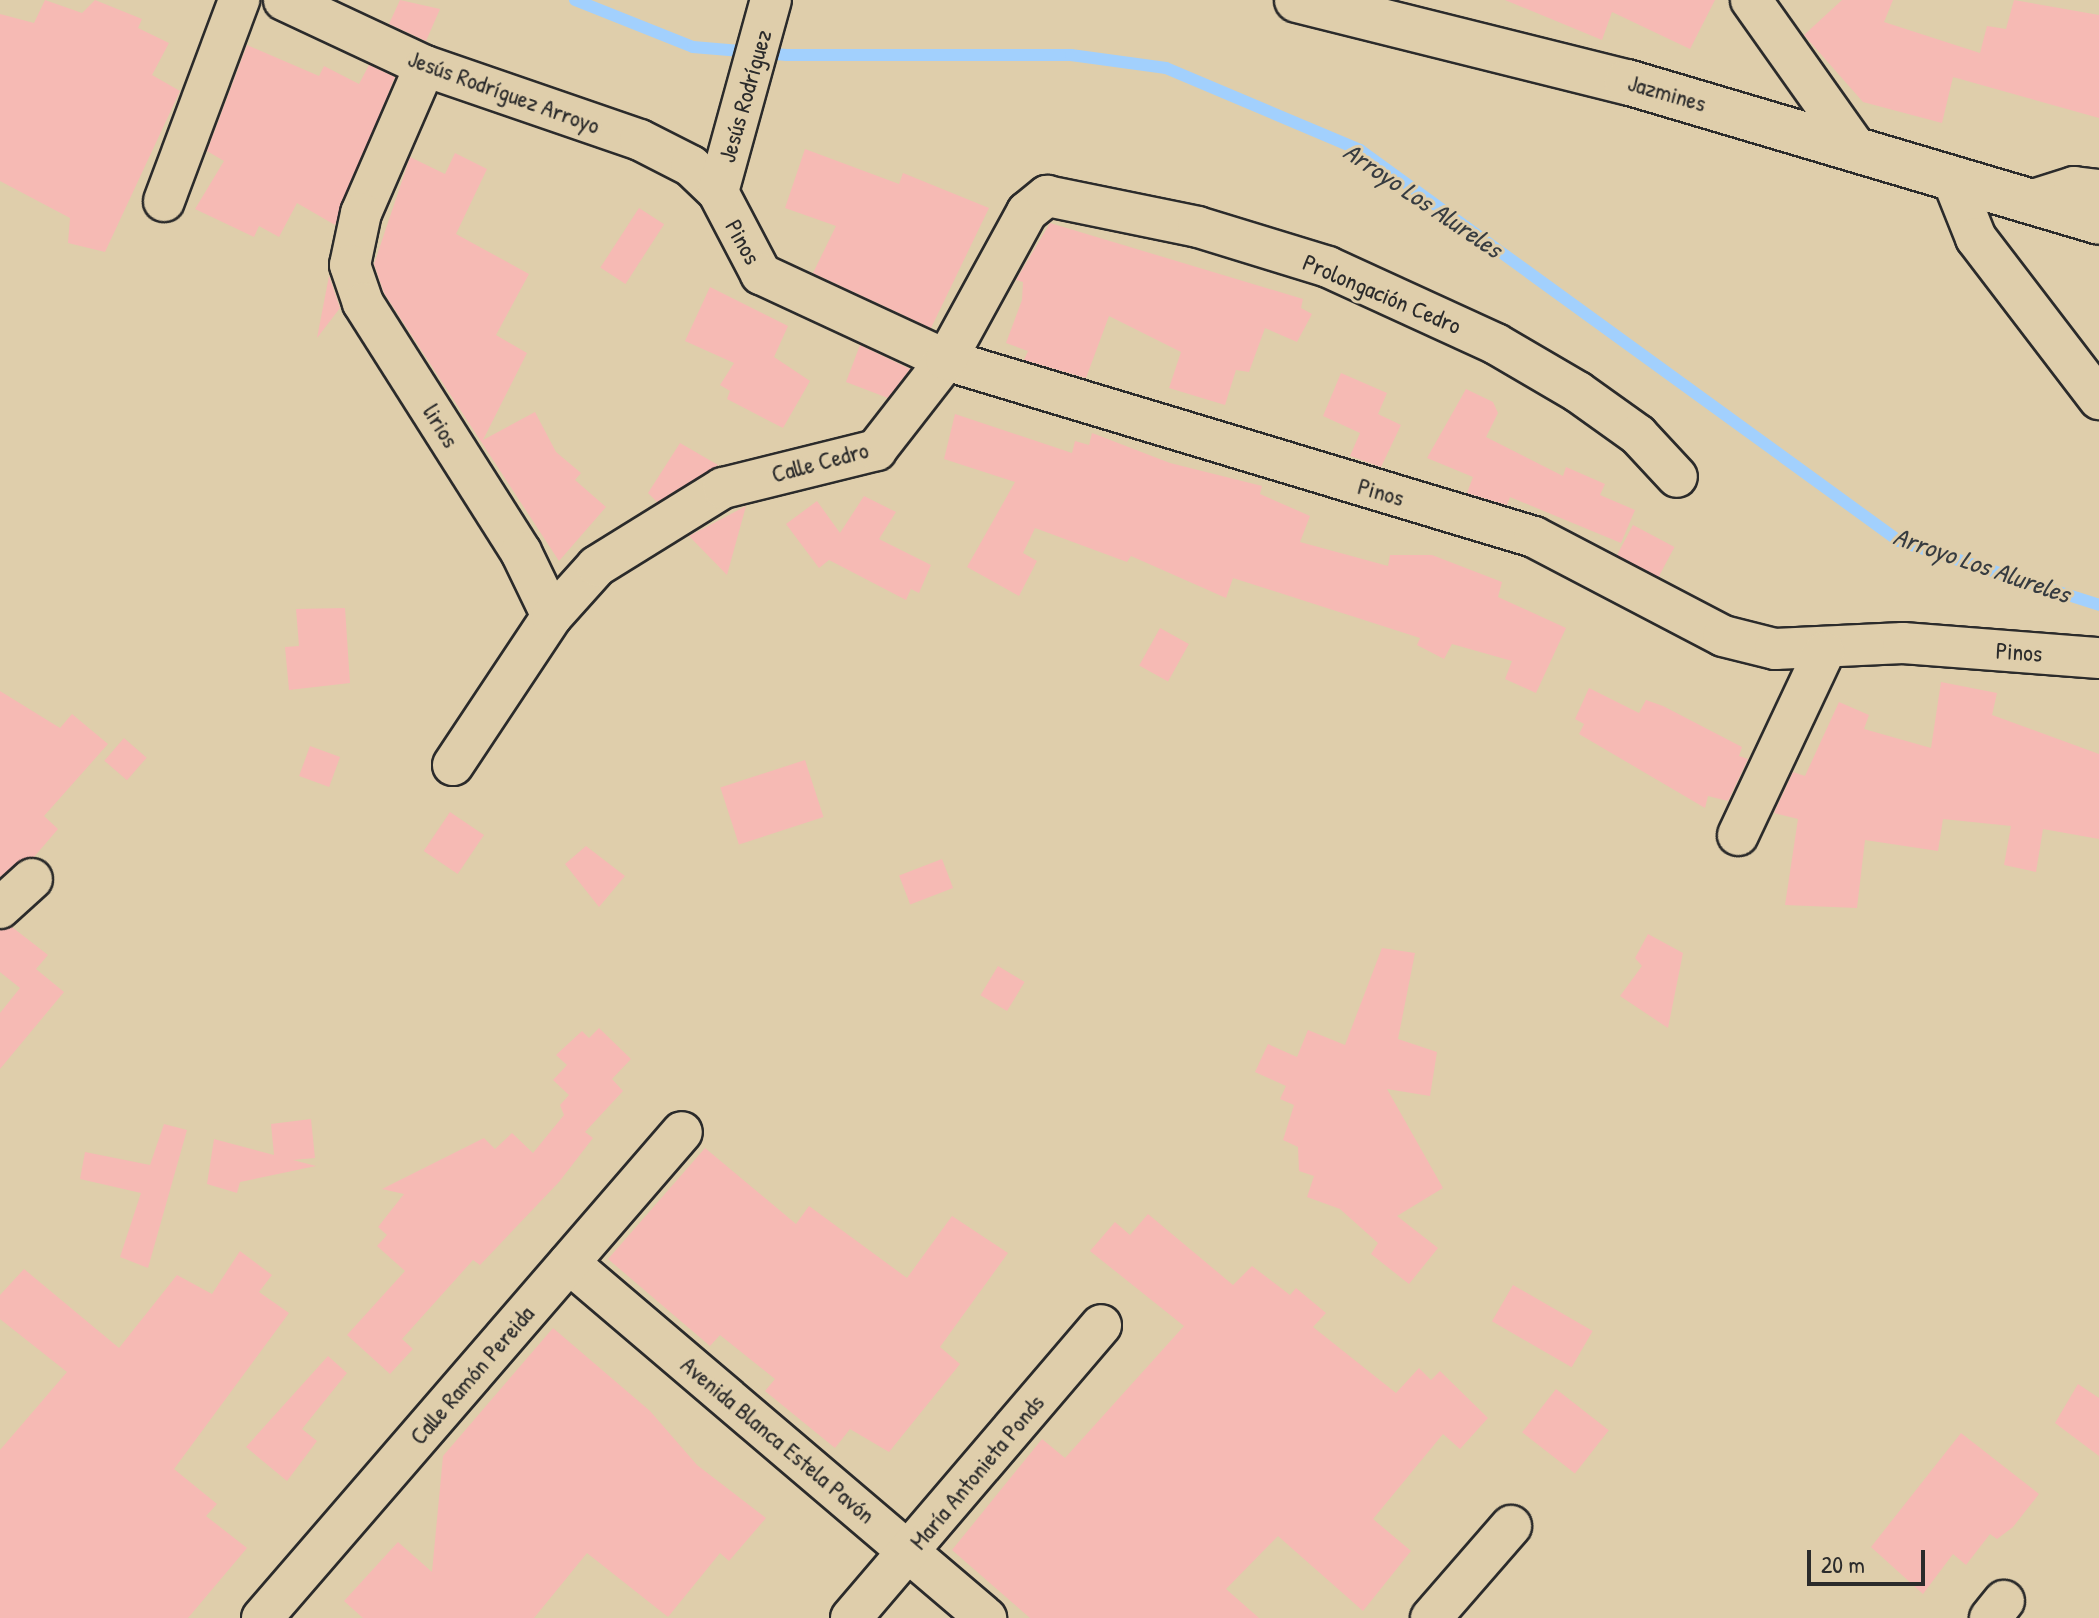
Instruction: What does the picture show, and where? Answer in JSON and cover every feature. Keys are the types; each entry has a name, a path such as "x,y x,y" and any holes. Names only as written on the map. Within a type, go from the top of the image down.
{"main road":[{"name":"Jazmines","path":"1297,0 1855,147 2099,222"}],"street":[{"path":"164,201 239,0"},
{"name":"Jesús Rodríguez Arroyo","path":"284,0 425,66 640,140 691,166 718,192"},
{"path":"1751,0 1855,147"},
{"name":"Jesús Rodríguez","path":"718,192 768,14"},
{"name":"lirios","path":"425,66 361,213 350,265 363,303 521,552 552,616"},
{"path":"1952,178 1976,238 2099,399"},
{"path":"2033,200 2074,187 2099,190"},
{"name":"Pinos","path":"718,192 761,274 946,360 1534,537 1723,636 1824,652 1903,643 2099,658"},
{"name":"Calle Cedro","path":"552,616 597,566 723,488 876,450 946,360 1027,212 1047,196"},
{"name":"Prolongación Cedro","path":"1047,196 1198,227 1328,267 1496,344 1578,392 1638,435 1677,477"},
{"path":"453,765 552,616"},
{"path":"1738,835 1824,652"},
{"path":"0,908 32,879"},
{"name":"Calle Ramón Pereida","path":"262,1618 682,1132"},
{"name":"Avenida Blanca Estela Pavón","path":"569,1263 986,1618"},
{"name":"María Antonieta Ponds","path":"851,1618 1101,1325"},
{"path":"1431,1618 1511,1526"}],"building":[{"path":"45,0 82,13 95,0 142,19 138,28 169,43 152,75 180,91 105,252 68,243 70,218 0,181 0,14 34,23"},
{"path":"400,0 440,9 426,41 389,24"},
{"path":"1505,0 1715,0 1690,49 1612,12 1602,40"},
{"path":"1842,0 1893,0 1884,22 1980,53 1987,26 2006,29 2014,0 2099,15 2099,118 1953,77 1942,123 1863,102 1804,35"},
{"path":"247,45 319,76 324,66 359,84 369,65 395,77 335,225 297,203 279,237 259,226 254,237 195,209 224,161 207,151"},
{"path":"805,149 899,184 903,173 989,208 931,328 813,273 836,226 785,208"},
{"path":"455,153 487,169 456,234 529,274 496,335 527,353 483,440 535,412 556,452 581,473 575,480 606,507 559,561 384,293 374,264 410,157 445,174"},
{"path":"639,208 664,224 625,284 600,268"},
{"path":"1050,223 1303,299 1301,308 1312,314 1297,342 1265,328 1249,372 1236,370 1225,405 1169,388 1181,352 1109,316 1086,378 1024,360 1028,351 1006,343 1022,300 1023,282 1016,280"},
{"path":"329,276 340,308 317,338"},
{"path":"710,287 788,326 774,357 810,381 783,428 727,399 730,391 720,385 734,363 685,341"},
{"path":"860,345 910,369 888,398 846,382"},
{"path":"1341,373 1387,393 1378,414 1401,425 1381,467 1350,456 1360,433 1323,416"},
{"path":"1466,389 1493,402 1498,413 1486,437 1563,476 1566,467 1605,484 1600,495 1635,510 1621,543 1510,497 1507,505 1467,493 1473,477 1427,458"},
{"path":"955,414 1072,453 1075,441 1089,445 1092,433 1170,463 1262,486 1260,494 1310,516 1300,542 1388,566 1390,555 1432,555 1502,582 1498,597 1566,628 1536,693 1505,679 1512,661 1452,644 1444,659 1417,645 1420,638 1233,578 1226,598 1131,556 1127,562 1035,528 1023,553 1037,561 1019,596 967,567 1015,482 944,459"},
{"path":"680,443 718,465 657,502 648,493"},
{"path":"864,496 896,512 879,539 931,565 919,593 911,589 906,600 829,560 819,568 786,524 817,501 840,533"},
{"path":"746,506 727,575 689,536"},
{"path":"1633,525 1674,547 1659,577 1617,555"},
{"path":"345,608 350,683 289,690 285,647 299,646 296,609"},
{"path":"1160,628 1189,644 1168,682 1139,666"},
{"path":"1941,682 1997,693 1992,715 2099,754 2099,839 2043,829 2036,872 2004,865 2011,826 1943,819 1938,851 1865,840 1857,908 1785,905 1798,819 1774,813 1793,772 1805,776 1839,702 1869,715 1864,729 1931,748"},
{"path":"1589,688 1639,713 1646,700 1663,706 1742,747 1739,756 1748,759 1728,801 1708,796 1705,808 1579,734 1584,724 1575,719"},
{"path":"0,691 60,728 72,714 108,744 44,816 58,829 34,857 0,877"},
{"path":"124,738 147,758 127,780 104,761"},
{"path":"310,746 340,757 329,787 299,776"},
{"path":"805,760 824,817 739,845 720,788"},
{"path":"450,812 484,835 458,874 424,851"},
{"path":"586,846 625,876 599,907 565,864"},
{"path":"942,859 953,888 910,904 899,875"},
{"path":"12,927 48,955 36,969 64,992 0,1069 0,1013 20,988 0,972 0,930"},
{"path":"1648,934 1683,953 1668,1028 1620,996 1642,966 1635,958"},
{"path":"1382,948 1415,953 1398,1039 1437,1052 1430,1096 1387,1089 1443,1188 1397,1216 1438,1248 1409,1284 1371,1254 1378,1243 1340,1209 1307,1197 1314,1176 1299,1171 1298,1147 1283,1140 1294,1105 1280,1099 1286,1086 1255,1072 1268,1044 1297,1057 1308,1030 1345,1045"},
{"path":"998,966 1025,982 1007,1011 980,995"},
{"path":"599,1028 631,1059 612,1079 623,1091 585,1132 593,1138 559,1182 480,1265 473,1260 402,1339 413,1349 390,1374 347,1335 405,1271 377,1246 387,1235 378,1227 404,1194 382,1189 484,1138 495,1149 512,1133 533,1153 564,1115 560,1105 569,1095 553,1080 567,1065 556,1055 582,1031 589,1038"},
{"path":"311,1119 315,1158 293,1160 316,1166 240,1182 237,1193 207,1184 214,1139 274,1155 271,1124"},
{"path":"164,1124 187,1130 148,1268 120,1257 141,1193 80,1179 85,1152 150,1165"},
{"path":"705,1148 796,1224 809,1206 907,1278 952,1216 1008,1253 940,1347 960,1364 889,1452 850,1429 835,1448 765,1391 775,1379 720,1335 710,1346 608,1259"},
{"path":"1148,1214 1233,1285 1252,1266 1290,1295 1296,1288 1326,1313 1313,1327 1396,1393 1419,1368 1431,1380 1440,1371 1488,1418 1460,1449 1443,1434 1373,1519 1411,1551 1363,1611 1278,1536 1226,1589 1259,1618 1030,1618 952,1550 1042,1439 1065,1458 1184,1326 1090,1251 1115,1222 1130,1235"},
{"path":"240,1251 272,1275 259,1292 289,1313 174,1469 217,1504 206,1516 247,1548 188,1618 0,1618 0,1450 67,1372 0,1319 0,1295 24,1269 119,1348 177,1275 212,1294"},
{"path":"1513,1285 1593,1331 1572,1367 1492,1321"},
{"path":"553,1328 650,1411 697,1465 766,1518 729,1561 720,1553 668,1617 587,1553 534,1618 363,1618 344,1601 398,1542 432,1572 443,1456"},
{"path":"328,1356 347,1373 302,1429 317,1441 287,1481 246,1447"},
{"path":"2078,1384 2099,1398 2099,1456 2055,1423"},
{"path":"1556,1389 1609,1430 1575,1474 1522,1432"},
{"path":"1961,1433 2039,1494 2013,1527 1997,1539 1990,1534 1966,1565 1953,1554 1923,1594 1871,1547"}],"waterway":[{"name":"Arroyo Los Alureles","path":"575,0 693,47 787,55 1071,55 1166,68 1360,150 1899,541 2099,605"}]}
